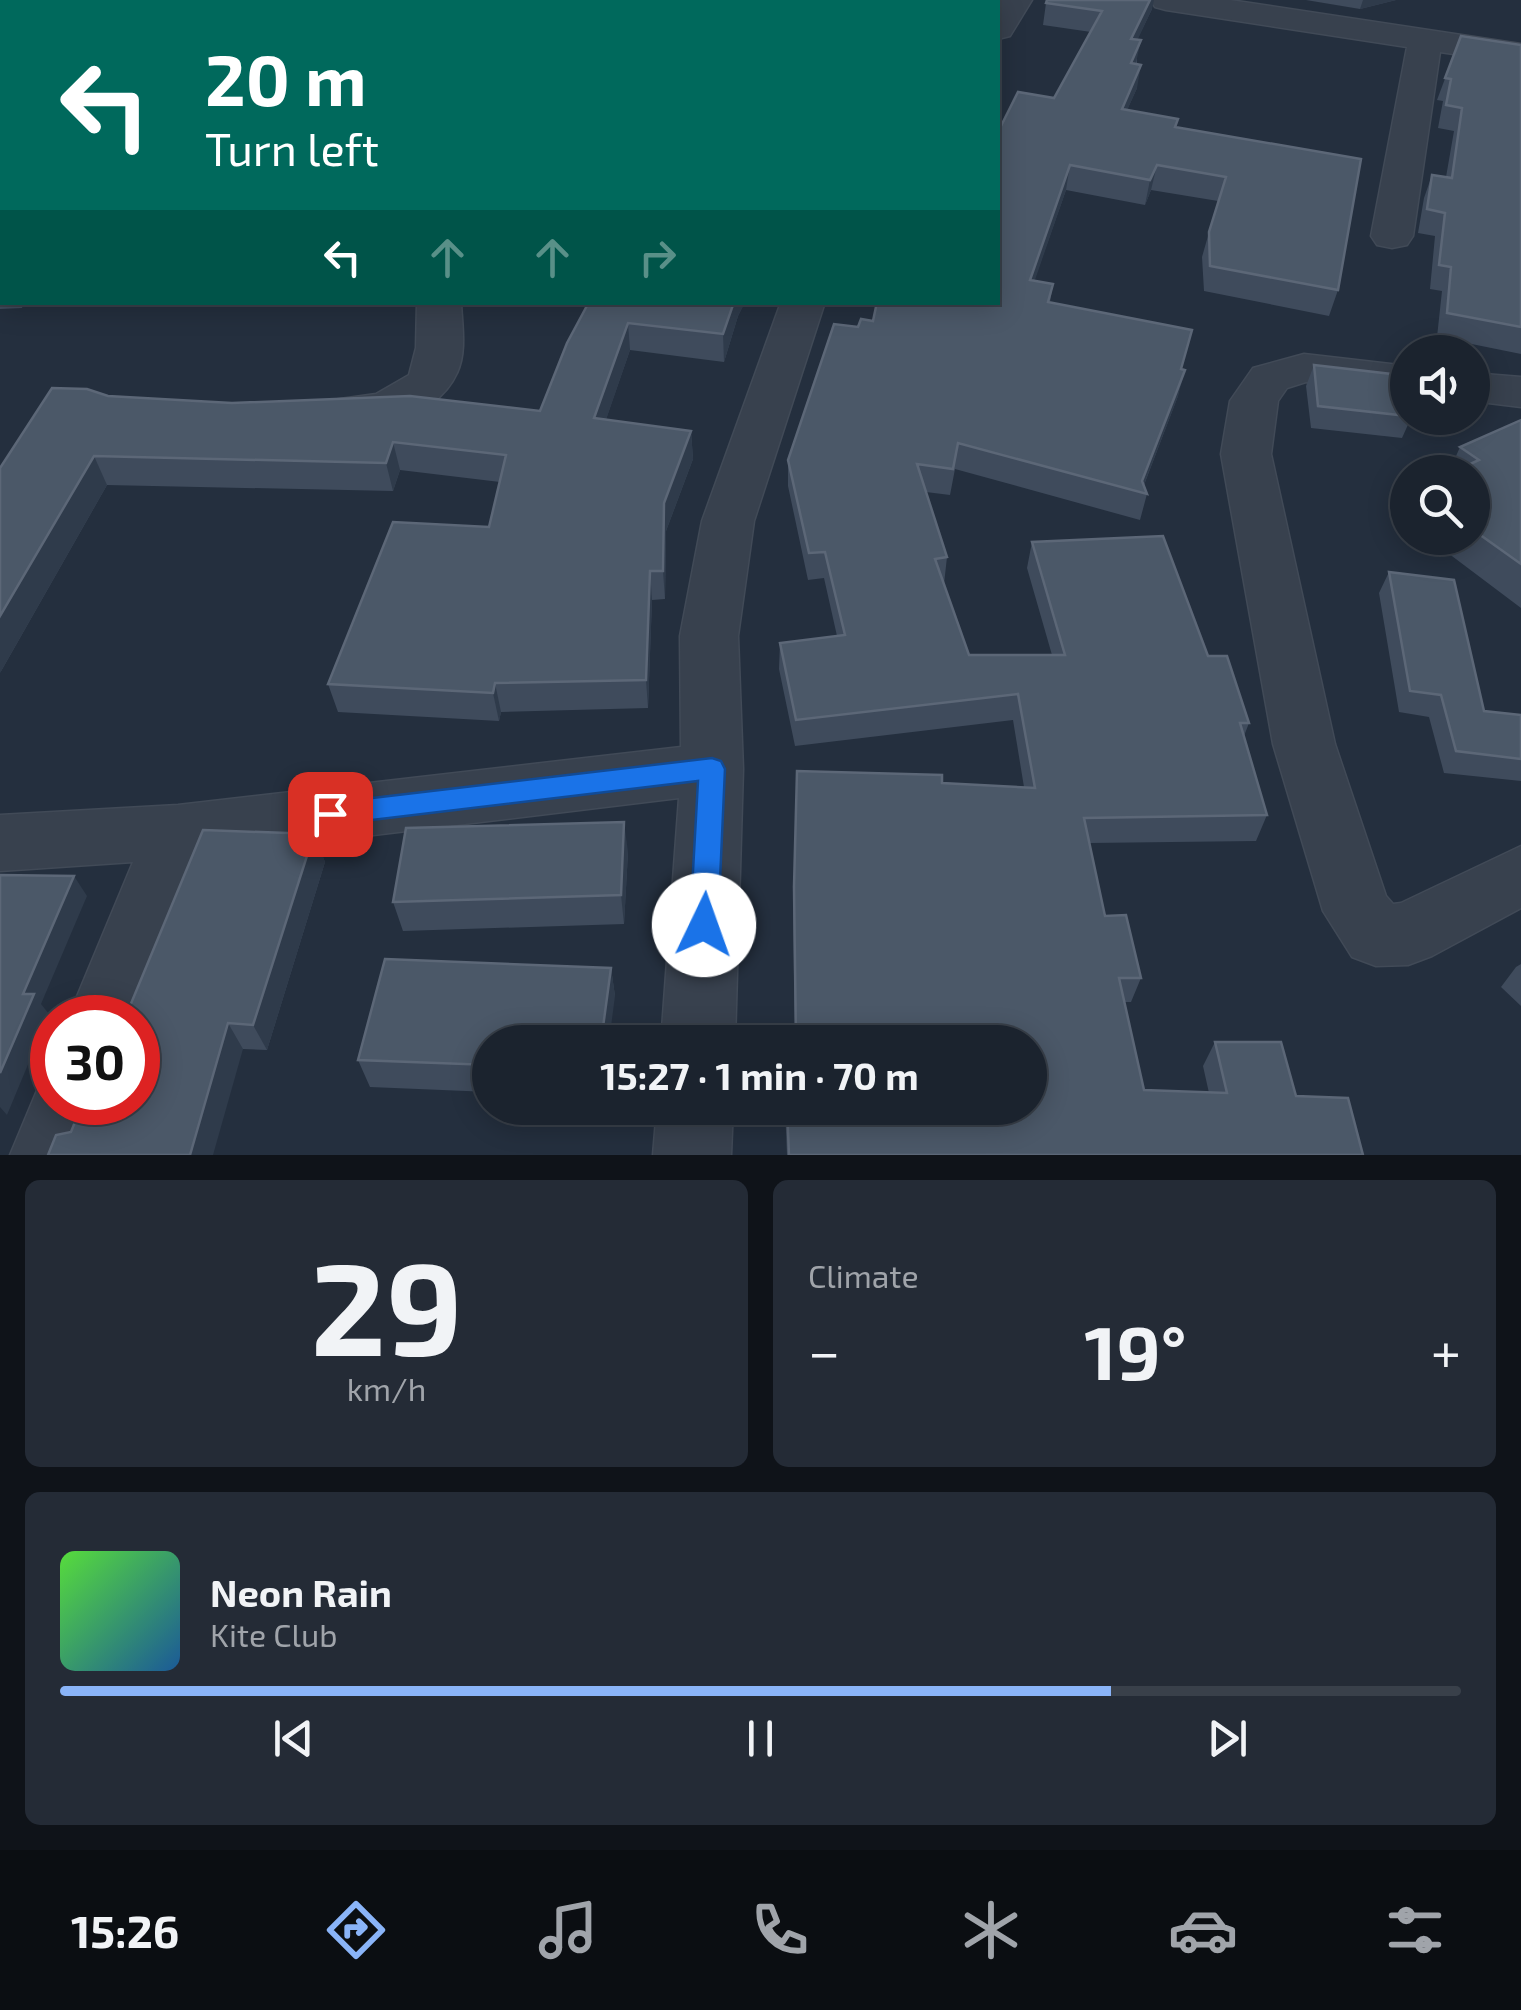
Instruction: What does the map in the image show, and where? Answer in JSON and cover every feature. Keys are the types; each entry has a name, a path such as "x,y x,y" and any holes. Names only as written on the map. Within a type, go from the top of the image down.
{"street":[{"path":"1000,26 1016,0"},
{"path":"1166,0 1521,54"},
{"path":"1392,236 1425,40"},
{"path":"292,411 368,412 426,386 435,371 439,305"},
{"path":"699,1025 712,769 709,636 728,520 802,305"},
{"path":"1390,378 1304,368 1270,378 1254,400 1246,454 1304,744 1357,911 1376,935 1408,934 1521,875"},
{"path":"1490,389 1521,392"},
{"path":"0,843 178,832 712,769"},
{"path":"113,995 178,832"},
{"path":"49,1155 61,1125"},
{"path":"692,1155 694,1125"}],"building":[{"path":"1150,0 1131,39 1141,40 1131,63 1141,65 1122,109 1178,119 1175,127 1361,159 1338,290 1210,266 1209,232 1226,177 1157,165 1150,180 1070,165 1030,280 1053,284 1048,302 1192,330 1181,369 1185,370 1142,481 1147,494 958,443 953,469 917,464 947,557 935,559 969,655 1065,655 1032,542 1163,536 1208,656 1227,656 1249,723 1240,723 1267,815 1084,818 1105,916 1126,915 1141,978 1119,978 1144,1090 1227,1093 1215,1042 1281,1042 1296,1096 1348,1098 1363,1155 789,1155 788,1125 1047,1125 1047,1025 796,1025 797,771 942,775 942,783 1035,788 1018,694 796,720 780,643 845,635 825,552 809,553 788,460 834,324 858,327 861,319 873,321 876,305 1000,305 1000,128 1018,92 1054,98 1102,11 1046,3"},
{"path":"1461,36 1521,45 1521,327 1447,313 1451,267 1439,265 1445,213 1427,209 1432,175 1452,178 1462,108 1446,105 1451,79 1445,78"},
{"path":"587,305 733,305 723,334 628,323 594,418 691,431 664,503 663,571 650,571 646,680 495,683 493,693 328,684 393,522 489,527 506,455 393,442 386,463 94,456 0,616 0,468 52,388 87,389 108,396 232,403 410,396 540,411 567,343"},
{"path":"1314,365 1390,374 1390,414 1318,406"},
{"path":"1521,420 1521,564 1490,542 1490,455 1472,455 1460,447"},
{"path":"1389,572 1454,580 1484,711 1521,715 1521,759 1456,751 1441,695 1410,691"},
{"path":"624,822 621,895 393,902 406,828"},
{"path":"203,830 314,834 253,1025 228,1023 190,1155 48,1155 56,1135 71,1132 74,1125 160,1125 160,995 135,995"},
{"path":"0,875 74,876 23,994 34,994 30,995 0,1073"},
{"path":"385,959 611,968 603,1025 472,1025 472,1064 358,1060"}],"route":[{"path":"330,814 712,769 704,925"}]}
